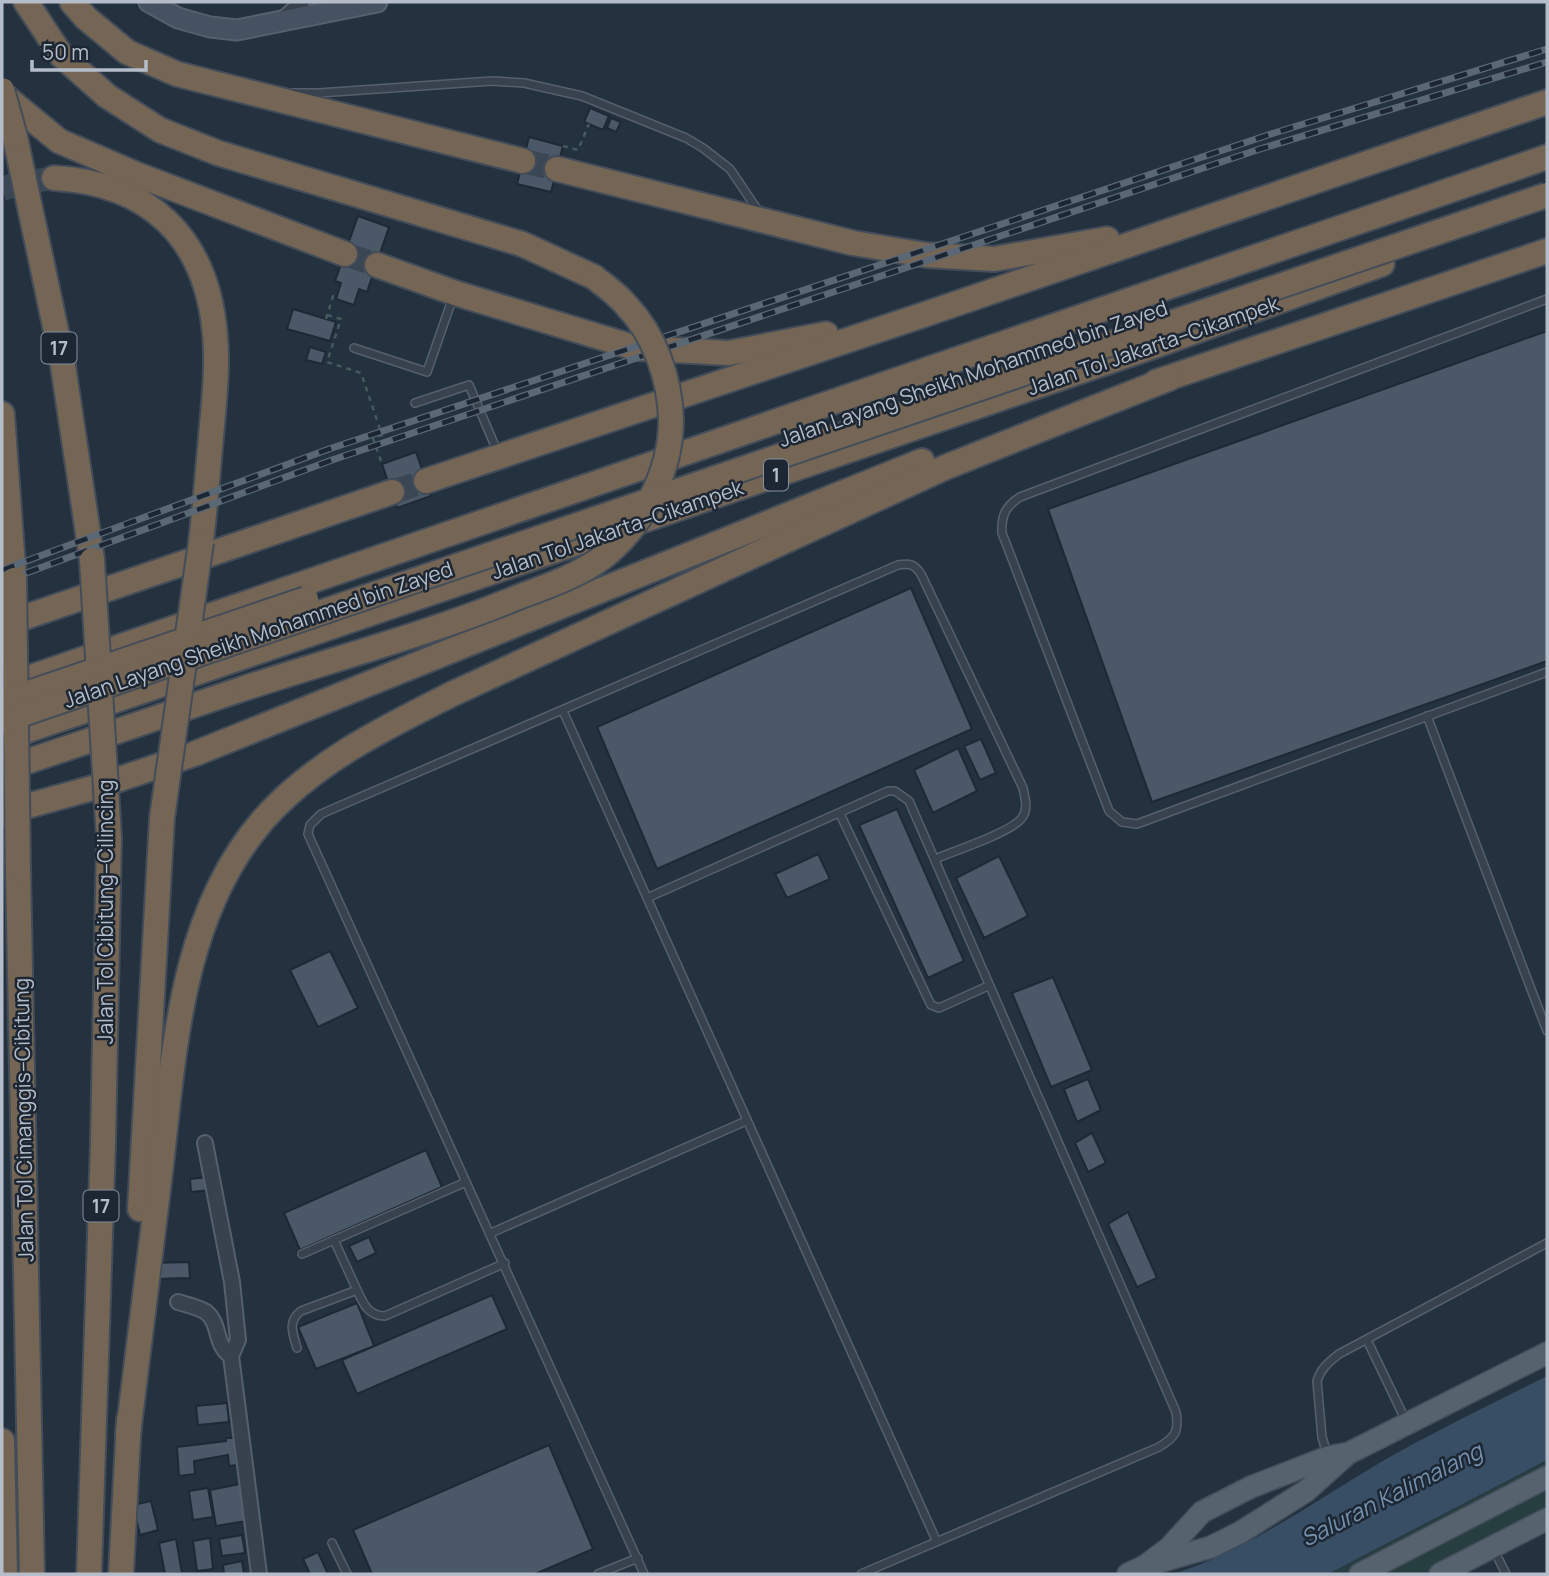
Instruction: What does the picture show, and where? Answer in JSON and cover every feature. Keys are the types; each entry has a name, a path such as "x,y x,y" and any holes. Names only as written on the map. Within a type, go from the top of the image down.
{"highway":[{"path":"2,770 488,610 559,581 602,558 638,522 660,480 671,436 670,396 657,351 627,306 594,277 522,244 218,153 160,130 107,96 61,55 26,2"},
{"path":"72,2 86,18 127,52 177,74 523,161"},
{"path":"2,92 59,141 138,175 345,254"},
{"name":"Jalan Tol Cibitung–Cilincing","path":"2,92 15,137 62,359 92,560 109,838 103,1143 89,1574"},
{"path":"426,481 1547,102"},
{"path":"560,157 764,220 853,243 926,255 994,259 1184,226"},
{"name":"1","path":"2,687 1547,157"},
{"path":"54,178 84,180 136,197 156,211 178,233 193,256 212,309 216,368 201,542 162,818 121,1574"},
{"name":"Jalan Layang Sheikh Mohammed bin Zayed","path":"2,702 1547,178"},
{"name":"Jalan Layang Sheikh Mohammed bin Zayed","path":"2,720 1547,195"},
{"name":"Jalan Tol Jakarta–Cikampek","path":"2,739 1144,350 1547,205"},
{"path":"2,813 96,787 194,754 964,444 1547,251"},
{"path":"377,265 455,293 636,348 729,353 920,316"},
{"path":"128,1434 175,1051 200,932 236,858 262,821 287,796 335,758 377,732 452,694 946,467 1170,377"},
{"name":"Jalan Tol Cimanggis–Cibitung","path":"2,414 14,580 32,1574"},
{"path":"2,625 392,492"},
{"path":"2,1441 5,1574"}],"main road":[{"path":"1137,1570 1169,1548 1202,1512 1251,1487 1336,1459 1547,1353"},
{"path":"1137,1570 1211,1547 1241,1532 1306,1491 1336,1459"},
{"path":"1360,1574 1547,1477"},
{"path":"1440,1574 1547,1520"}],"street":[{"path":"149,2 177,18 210,27 237,30 377,2"},
{"path":"280,22 302,2"},
{"path":"205,1143 232,1282 238,1340 231,1356 259,1574"},
{"path":"178,1302 208,1314 216,1329 220,1346 231,1356"}],"lane":[{"path":"240,90 319,93 492,81 556,89 604,104 686,138 703,148 740,180 764,220"},
{"path":"354,348 427,372 455,293"},
{"path":"1547,299 1020,497 1007,505 1001,520 1002,533 1109,811 1122,822 1137,824 1547,671"},
{"path":"415,402 469,385 500,457"},
{"path":"644,1574 308,834 310,825 321,814 908,563 916,566 1023,788 1026,807 1021,819 1008,828 935,859"},
{"path":"563,711 936,1540"},
{"path":"1427,716 1547,1031"},
{"path":"648,898 888,791 895,791 909,801 1176,1412 1178,1429 1172,1440 1159,1447 861,1574"},
{"path":"840,814 931,1006 939,1008 989,986"},
{"path":"491,1233 746,1121"},
{"path":"302,1254 466,1182"},
{"path":"334,1240 365,1307 385,1316 505,1263"},
{"path":"1336,1459 1322,1437 1317,1381 1320,1372 1339,1354 1547,1242"},
{"path":"297,1349 291,1327 295,1315 357,1290"},
{"path":"1367,1340 1407,1423"},
{"path":"332,1543 347,1574"},
{"path":"1493,1548 1506,1574"},
{"path":"598,1574 638,1558"}],"path":[{"path":"560,157 578,149 589,124"},
{"path":"337,297 333,296 326,317 341,319 327,362 361,373 382,435 373,438 382,464"}],"green space":[{"path":"1547,1460 1547,1520 1440,1574 1328,1574"}],"water":[{"name":"Saluran Kalimalang","path":"1547,1376 1547,1460 1328,1574 1173,1574 1252,1540 1397,1453"}],"building":[{"path":"590,108 609,116 603,130 584,122"},
{"path":"611,118 621,122 616,132 607,128"},
{"path":"529,137 563,146 551,192 517,184"},
{"path":"358,216 389,227 367,292 359,289 354,305 336,299 341,283 335,281"},
{"path":"293,309 336,322 330,341 287,329"},
{"path":"1547,331 1547,661 1152,802 1048,509"},
{"path":"310,347 326,352 322,364 306,360"},
{"path":"416,452 431,496 397,508 382,464"},
{"path":"911,588 972,729 657,869 597,727"},
{"path":"981,739 996,773 980,780 964,746"},
{"path":"958,748 977,791 933,813 914,770"},
{"path":"897,809 964,961 928,978 859,825"},
{"path":"818,854 830,879 787,898 775,874"},
{"path":"999,856 1028,916 984,938 956,878"},
{"path":"330,951 358,1008 318,1027 290,970"},
{"path":"1053,977 1092,1070 1051,1087 1012,993"},
{"path":"1088,1079 1101,1110 1077,1122 1064,1089"},
{"path":"1092,1133 1106,1163 1088,1172 1075,1143"},
{"path":"426,1150 442,1187 300,1250 284,1213"},
{"path":"209,1177 210,1190 191,1192 190,1179"},
{"path":"1128,1212 1157,1278 1137,1287 1108,1224"},
{"path":"369,1237 376,1253 357,1262 349,1246"},
{"path":"189,1262 190,1278 154,1279 153,1263"},
{"path":"492,1295 507,1329 357,1394 342,1360"},
{"path":"357,1303 374,1346 316,1369 298,1327"},
{"path":"227,1403 229,1422 198,1425 196,1406"},
{"path":"226,1438 235,1438 237,1465 229,1466 228,1455 194,1461 195,1474 179,1476 177,1447 226,1441"},
{"path":"549,1445 593,1549 535,1574 372,1574 353,1530"},
{"path":"240,1484 246,1521 216,1526 210,1490"},
{"path":"208,1488 213,1517 193,1520 189,1491"},
{"path":"151,1501 158,1530 140,1535 133,1505"},
{"path":"242,1535 245,1553 222,1556 219,1539"},
{"path":"210,1538 213,1569 197,1571 193,1541"},
{"path":"176,1539 182,1573 165,1574 159,1543"},
{"path":"318,1552 328,1574 310,1574 303,1559"},
{"path":"242,1561 244,1574 224,1574 223,1565"}],"tunnel":[{"path":"523,161 557,169"},
{"path":"2,189 54,178"},
{"path":"345,254 377,265"},
{"path":"392,492 426,481"}],"railway":[{"path":"2,570 329,449 1271,134 1547,49"},
{"path":"2,582 332,460 1260,149 1547,62"}]}
